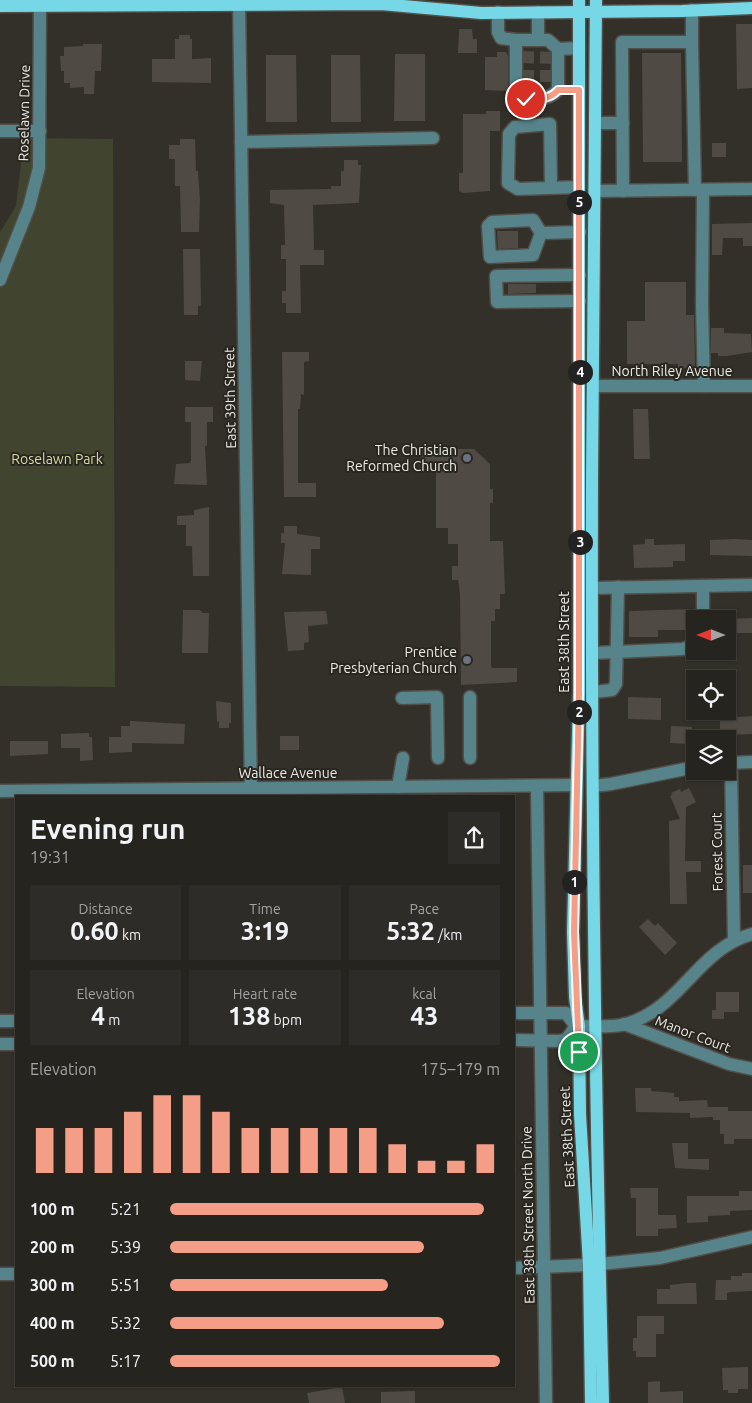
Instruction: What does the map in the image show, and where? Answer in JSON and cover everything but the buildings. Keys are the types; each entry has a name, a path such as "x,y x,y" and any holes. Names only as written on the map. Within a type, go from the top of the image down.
{"main road":[{"path":"0,6 40,3 240,2 381,4 498,12 538,12 579,6 692,10 752,8"},
{"name":"East 38th Street","path":"579,6 579,693 575,785 574,951 580,1114 594,1264 603,1403"},
{"name":"East 38th Street","path":"591,1403 594,1264 592,386 597,124 596,6"}],"street":[{"name":"East 39th Street","path":"240,2 251,792"},
{"name":"Roselawn Drive","path":"0,280 20,233 39,168 40,3"},
{"path":"692,10 704,386"},
{"path":"498,12 498,32 501,38 548,40 556,55 555,76 558,90"},
{"path":"538,12 538,40"},
{"path":"516,40 519,57 519,76 516,92 526,99 546,98 553,96 558,90"},
{"path":"623,191 622,42 692,42"},
{"path":"556,55 579,48"},
{"path":"558,90 579,90"},
{"path":"597,124 623,123"},
{"path":"551,188 550,124 515,127 508,134 508,183 518,189 551,188 579,187"},
{"path":"0,131 40,132"},
{"path":"241,142 433,138"},
{"path":"595,192 752,190"},
{"path":"533,220 541,233 532,255 490,257 488,252 488,226 492,222 533,220"},
{"path":"541,233 580,232"},
{"path":"580,275 496,276 497,302 580,301"},
{"name":"North Riley Avenue","path":"592,386 752,386"},
{"path":"703,586 703,610"},
{"path":"592,588 752,586"},
{"path":"594,692 612,690 616,684 618,587"},
{"path":"594,653 686,648"},
{"path":"402,698 437,697 438,758"},
{"path":"470,697 470,758"},
{"path":"398,787 403,758"},
{"path":"736,763 752,762"},
{"path":"593,786 686,768"},
{"name":"Forest Court","path":"729,780 734,940"},
{"name":"Wallace Avenue","path":"0,791 251,792 398,787 575,785"},
{"name":"East 38th Street North Drive","path":"537,786 546,1403"},
{"path":"515,1013 566,1013 577,1026 624,1024 662,1006 682,989 708,958 734,940 752,934"},
{"path":"0,1021 15,1021"},
{"name":"Manor Court","path":"624,1024 729,1064 752,1069"},
{"path":"515,1040 540,1040 548,1042 566,1040 577,1026"},
{"path":"0,1044 15,1044"},
{"path":"515,1268 660,1258 752,1236"},
{"path":"0,1274 15,1274"}],"green space":[{"name":"Roselawn Park","path":"24,138 113,139 115,687 0,686 0,232 16,206"}],"tunnel":[{"path":"522,57 553,58"},
{"path":"522,76 553,76"}],"place":[{"name":"The Christian Reformed Church","path":"467,458"},
{"name":"Prentice Presbyterian Church","path":"467,660"}],"route":[{"path":"526,99 546,98 553,96 558,90 579,90 579,693 575,785 574,932 575,997 579,1026 579,1052"}]}
